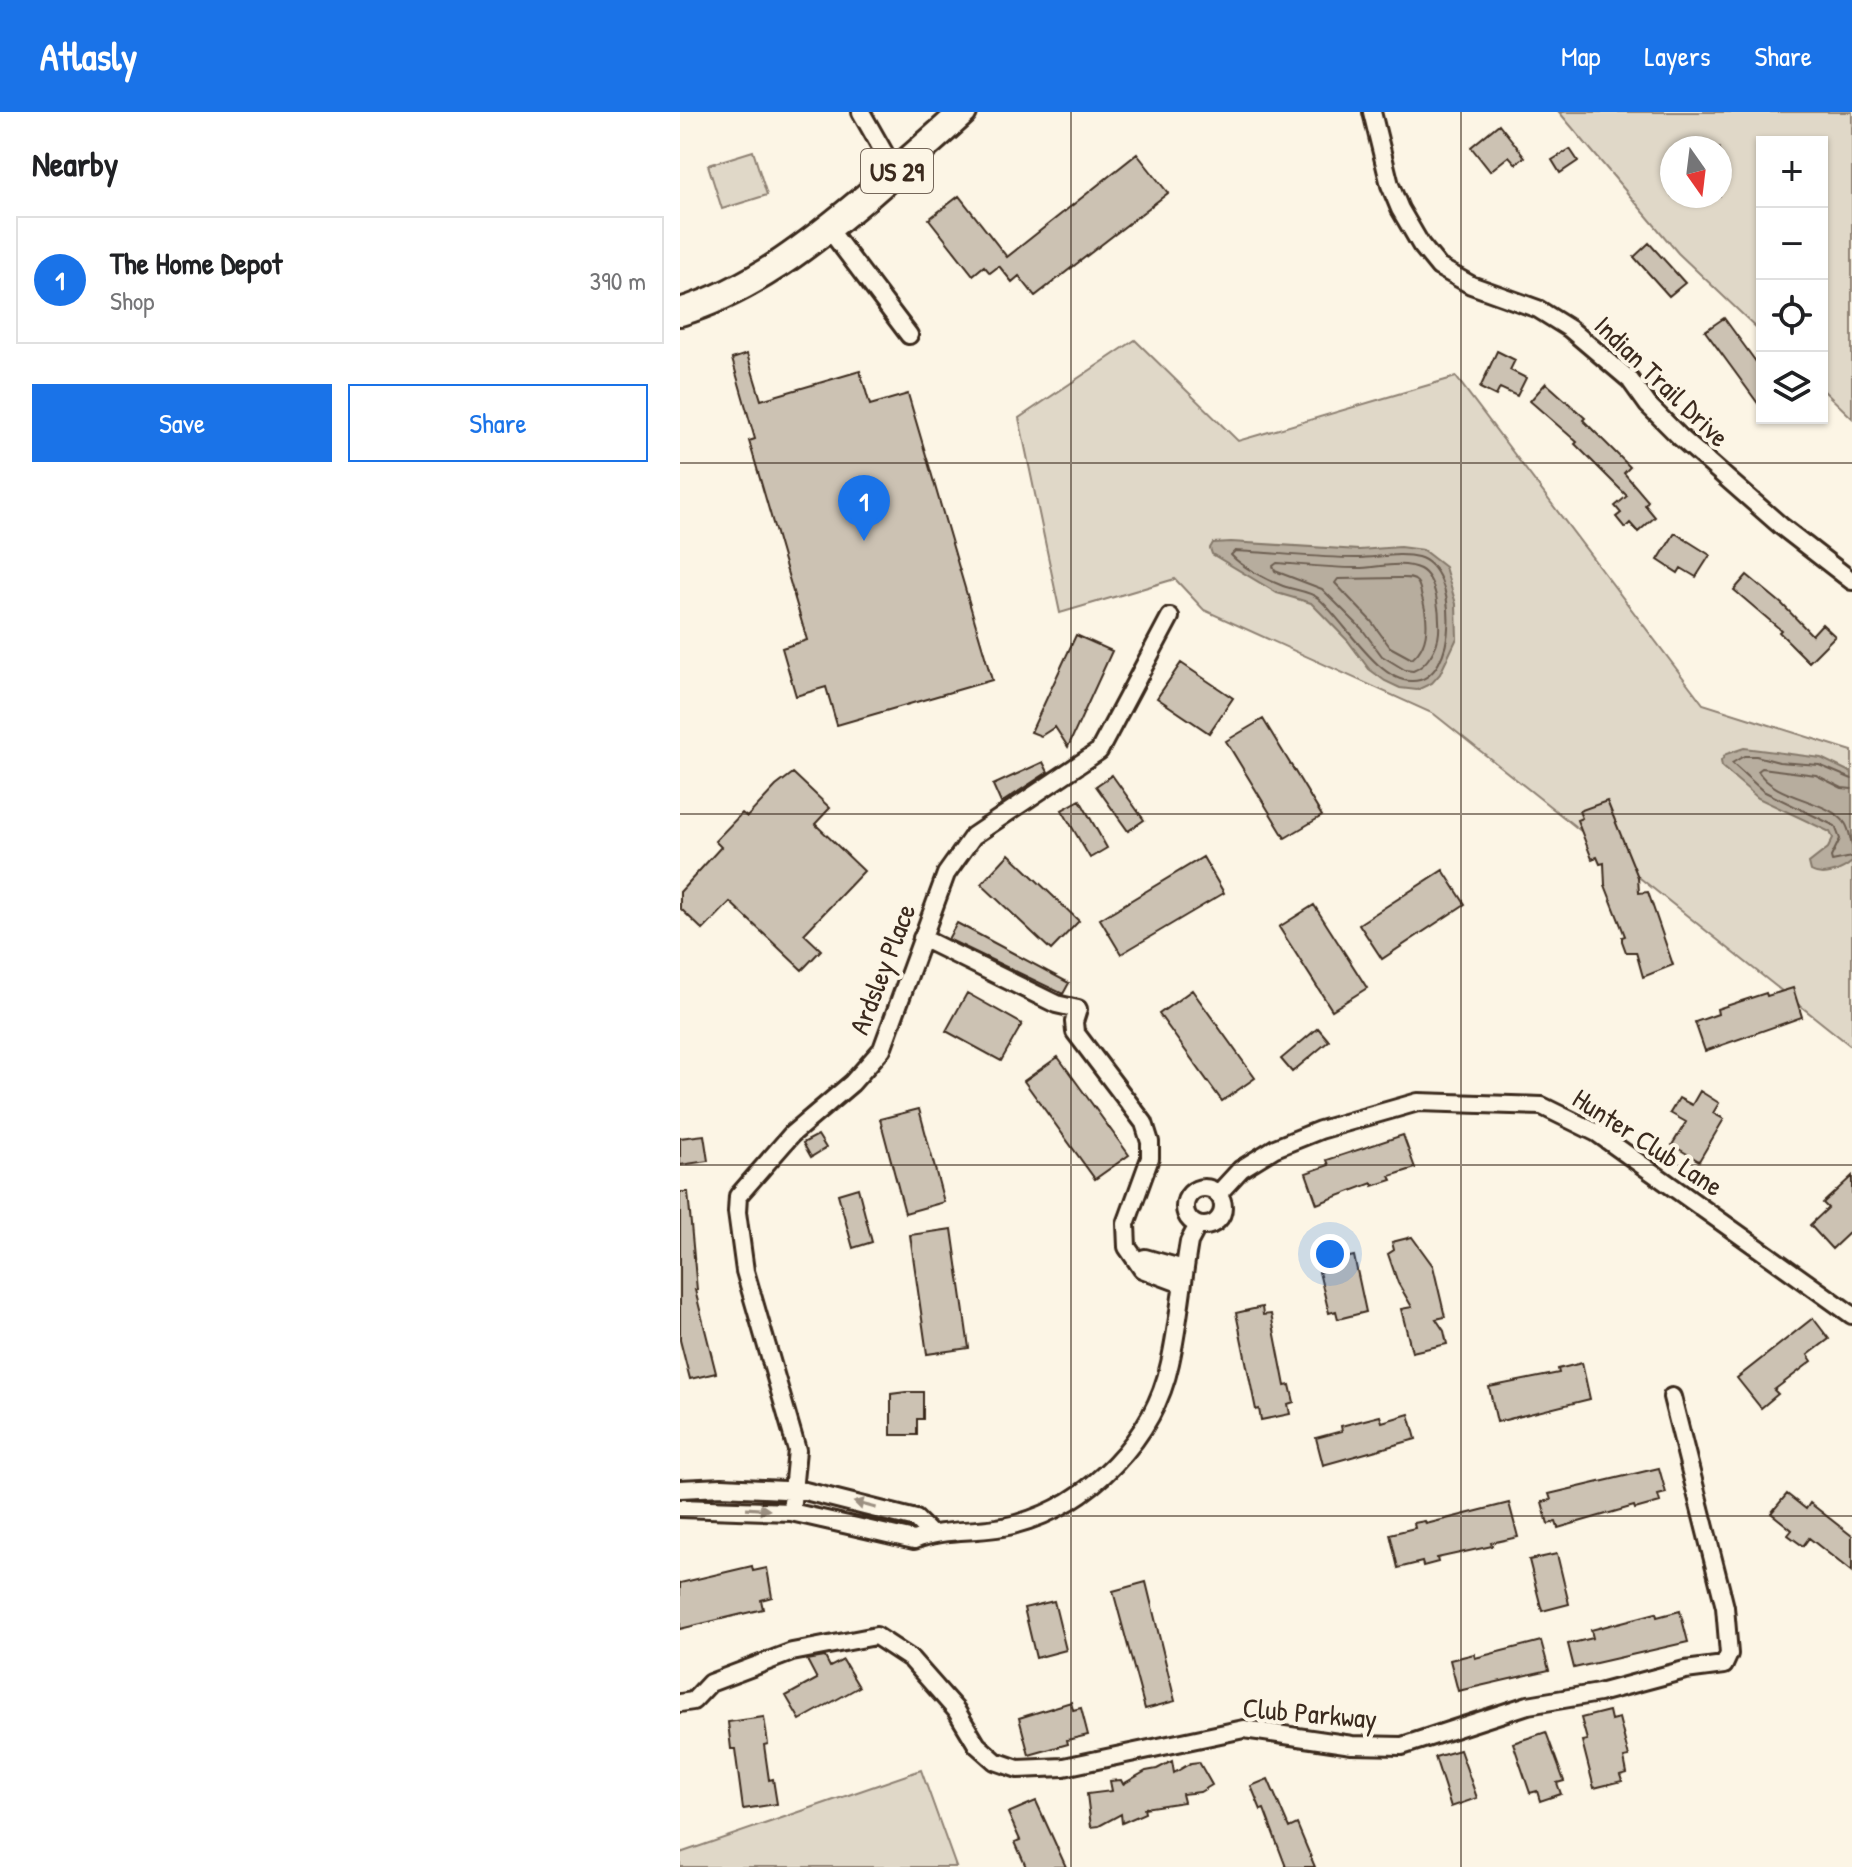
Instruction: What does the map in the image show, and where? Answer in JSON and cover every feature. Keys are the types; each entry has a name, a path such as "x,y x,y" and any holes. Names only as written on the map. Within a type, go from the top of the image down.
{"main road":[{"name":"US 29","path":"680,312 754,279 829,229 963,112"}],"street":[{"path":"861,112 895,172"},
{"name":"Indian Trail Drive","path":"1372,112 1395,197 1421,245 1439,267 1471,285 1538,309 1570,329 1630,380 1648,405 1692,448 1781,526 1852,581"},
{"path":"829,229 909,335"},
{"name":"Ardsley Place","path":"791,1512 797,1450 745,1271 737,1212 738,1196 792,1134 866,1070 882,1049 946,874 973,836 1099,751 1170,617"},
{"path":"922,938 1056,1004 1078,1009 1075,1032 1144,1123 1150,1142 1150,1158 1126,1224 1127,1247 1142,1269 1152,1275 1183,1277"},
{"name":"Hunter Club Lane","path":"1218,1194 1241,1169 1275,1148 1320,1130 1418,1102 1542,1106 1597,1133 1852,1315"},
{"path":"1201,1187 1218,1194 1224,1204 1221,1219 1208,1227 1193,1224 1185,1211 1188,1195 1201,1187"},
{"path":"680,1508 749,1508 791,1512 914,1540 930,1533 990,1530 1029,1520 1066,1503 1113,1466 1138,1436 1158,1401 1170,1364 1189,1242 1198,1225"},
{"name":"Club Parkway","path":"680,1703 693,1701 710,1683 792,1652 876,1636 911,1659 956,1710 977,1745 995,1761 1018,1769 1064,1767 1244,1729 1352,1745 1402,1746 1528,1705 1599,1693 1685,1670 1724,1665 1729,1654 1725,1607 1672,1397"},
{"path":"680,1489 793,1489 841,1498 916,1519 930,1533"}],"shaded area":[{"path":"1559,112 1852,112 1852,418 1828,395 1828,136 1756,136 1756,327 1678,253"},
{"path":"753,151 767,195 722,209 708,165"},
{"path":"1135,340 1238,441 1456,377 1703,704 1852,751 1852,1047 1434,714 1204,610 1175,579 1060,613 1019,418"},
{"path":"921,1770 956,1867 680,1867 680,1853"}],"water":[{"path":"1213,543 1359,550 1400,547 1423,550 1445,567 1456,604 1457,638 1440,674 1432,683 1417,690 1400,688 1385,681 1369,669 1348,641 1311,603 1277,593 1212,554 1210,548"},
{"path":"1744,748 1821,758 1852,773 1852,862 1832,872 1821,874 1811,871 1809,863 1828,848 1833,838 1830,832 1758,798 1722,767 1721,761 1726,754"}],"building":[{"path":"1499,124 1525,157 1516,164 1509,156 1490,171 1471,147"},
{"path":"1570,149 1578,161 1560,173 1552,160"},
{"path":"1137,154 1168,193 1035,296 1019,276 1012,282 999,266 990,273 984,266 973,275 929,219 959,196 1007,257"},
{"path":"1649,243 1685,283 1669,296 1634,257"},
{"path":"1724,318 1756,362 1756,401 1705,331"},
{"path":"1497,351 1515,360 1510,370 1526,378 1517,396 1500,388 1496,396 1480,388"},
{"path":"747,354 761,400 860,371 870,405 908,394 992,680 837,725 826,687 796,696 782,648 807,640 749,441 755,439 732,359"},
{"path":"1546,383 1585,418 1583,420 1630,467 1624,473 1648,501 1645,505 1655,517 1638,532 1630,523 1625,528 1616,517 1621,513 1615,506 1627,496 1575,444 1577,442 1530,401"},
{"path":"1675,533 1710,555 1696,577 1681,568 1678,573 1658,560"},
{"path":"1747,575 1782,604 1812,635 1822,624 1835,636 1809,662 1779,632 1781,630 1734,590"},
{"path":"1076,635 1112,651 1068,747 1055,727 1041,736 1031,732"},
{"path":"1181,663 1233,698 1209,733 1157,698"},
{"path":"1263,719 1322,816 1285,838 1226,741"},
{"path":"1043,762 1048,772 1001,803 993,785"},
{"path":"793,773 830,808 815,824 864,871 804,934 821,950 802,970 730,902 703,930 680,908 680,892 721,847 715,841 742,813 747,817"},
{"path":"1112,775 1144,820 1128,831 1096,786"},
{"path":"1080,800 1107,848 1090,858 1062,810"},
{"path":"1607,801 1638,877 1639,893 1648,892 1673,965 1643,977 1636,952 1626,952 1622,941 1625,936 1605,885 1604,863 1600,864 1597,857 1592,859 1577,820 1582,818 1579,811"},
{"path":"1009,854 1079,921 1051,950 981,884"},
{"path":"1203,857 1224,893 1121,954 1100,919"},
{"path":"1443,870 1465,904 1382,959 1359,924"},
{"path":"1314,905 1367,988 1332,1010 1279,927"},
{"path":"957,923 1069,983 1063,994 948,939"},
{"path":"1793,988 1802,1017 1705,1051 1695,1022 1718,1014 1717,1009"},
{"path":"1192,990 1255,1078 1222,1101 1159,1014"},
{"path":"967,993 1022,1024 1001,1061 946,1031"},
{"path":"1318,1028 1329,1041 1292,1072 1281,1059"},
{"path":"1058,1057 1129,1155 1095,1179 1024,1081"},
{"path":"1700,1091 1719,1103 1713,1113 1724,1119 1699,1161 1672,1145 1686,1122 1670,1113 1679,1098 1692,1105"},
{"path":"919,1109 944,1202 905,1213 880,1119"},
{"path":"704,1135 708,1161 680,1165 680,1138"},
{"path":"818,1135 826,1148 811,1157 803,1143"},
{"path":"1403,1135 1415,1168 1390,1176 1392,1180 1373,1186 1372,1183 1317,1204 1306,1173 1329,1165 1327,1160"},
{"path":"1852,1176 1852,1230 1832,1249 1810,1225 1828,1208 1823,1203"},
{"path":"858,1188 872,1242 853,1248 838,1194"},
{"path":"680,1192 688,1192 695,1290 716,1373 690,1379 680,1340"},
{"path":"952,1229 969,1348 927,1354 910,1235"},
{"path":"1412,1237 1433,1266 1445,1317 1436,1319 1444,1331 1447,1344 1412,1352 1401,1309 1412,1307 1398,1283 1388,1254 1394,1250 1392,1242"},
{"path":"1354,1256 1366,1312 1338,1319 1336,1311 1329,1313 1319,1272 1326,1270 1324,1263"},
{"path":"1262,1307 1263,1315 1271,1314 1285,1386 1290,1385 1294,1402 1288,1404 1290,1414 1261,1420 1259,1409 1256,1410 1236,1313"},
{"path":"1813,1318 1829,1339 1808,1355 1812,1361 1774,1390 1778,1394 1761,1408 1737,1378"},
{"path":"1582,1363 1590,1399 1497,1422 1489,1387 1559,1373 1558,1369"},
{"path":"923,1392 923,1419 917,1419 917,1435 891,1435 891,1394"},
{"path":"1409,1414 1416,1439 1323,1465 1316,1438 1342,1431 1341,1426 1380,1416 1382,1422"},
{"path":"1659,1468 1666,1493 1658,1495 1660,1502 1635,1509 1634,1506 1558,1528 1556,1522 1548,1524 1542,1502 1551,1500 1549,1494"},
{"path":"1787,1494 1806,1509 1810,1503 1852,1536 1852,1572 1809,1538 1803,1546 1788,1535 1792,1530 1771,1513"},
{"path":"1509,1503 1518,1537 1437,1558 1438,1562 1423,1566 1422,1562 1398,1568 1390,1534 1415,1528 1414,1523 1425,1521 1426,1524"},
{"path":"1557,1554 1569,1604 1542,1611 1529,1560"},
{"path":"752,1566 753,1571 767,1568 772,1597 761,1600 763,1609 680,1629 680,1583"},
{"path":"1146,1582 1175,1701 1145,1709 1113,1591"},
{"path":"1054,1601 1066,1650 1036,1658 1024,1608"},
{"path":"1680,1611 1688,1642 1574,1668 1568,1644 1593,1638 1591,1630 1656,1613 1657,1617"},
{"path":"1541,1641 1549,1670 1458,1691 1450,1660 1474,1654 1475,1658"},
{"path":"825,1657 830,1667 843,1660 859,1687 800,1720 786,1696 817,1679 807,1660"},
{"path":"1071,1702 1073,1710 1081,1708 1088,1735 1029,1755 1019,1718"},
{"path":"1609,1711 1611,1720 1619,1718 1629,1757 1624,1758 1627,1773 1620,1775 1622,1781 1594,1788 1582,1741 1587,1740 1581,1718"},
{"path":"764,1717 769,1780 773,1779 777,1804 743,1809 728,1722"},
{"path":"1546,1732 1564,1781 1557,1783 1561,1794 1540,1801 1537,1791 1530,1793 1513,1743"},
{"path":"1460,1750 1477,1798 1451,1807 1435,1757"},
{"path":"1172,1761 1174,1773 1199,1762 1212,1785 1200,1792 1182,1794 1184,1802 1144,1808 1145,1813 1122,1823 1121,1814 1091,1827 1087,1794 1112,1791 1110,1781 1121,1780 1123,1784"},
{"path":"1268,1779 1289,1828 1297,1824 1315,1867 1286,1867 1264,1809 1261,1810 1251,1786"},
{"path":"1036,1801 1066,1867 1026,1867 1015,1842 1020,1840 1008,1813"}],"place":[{"name":"The Home Depot","path":"864,541"}]}
